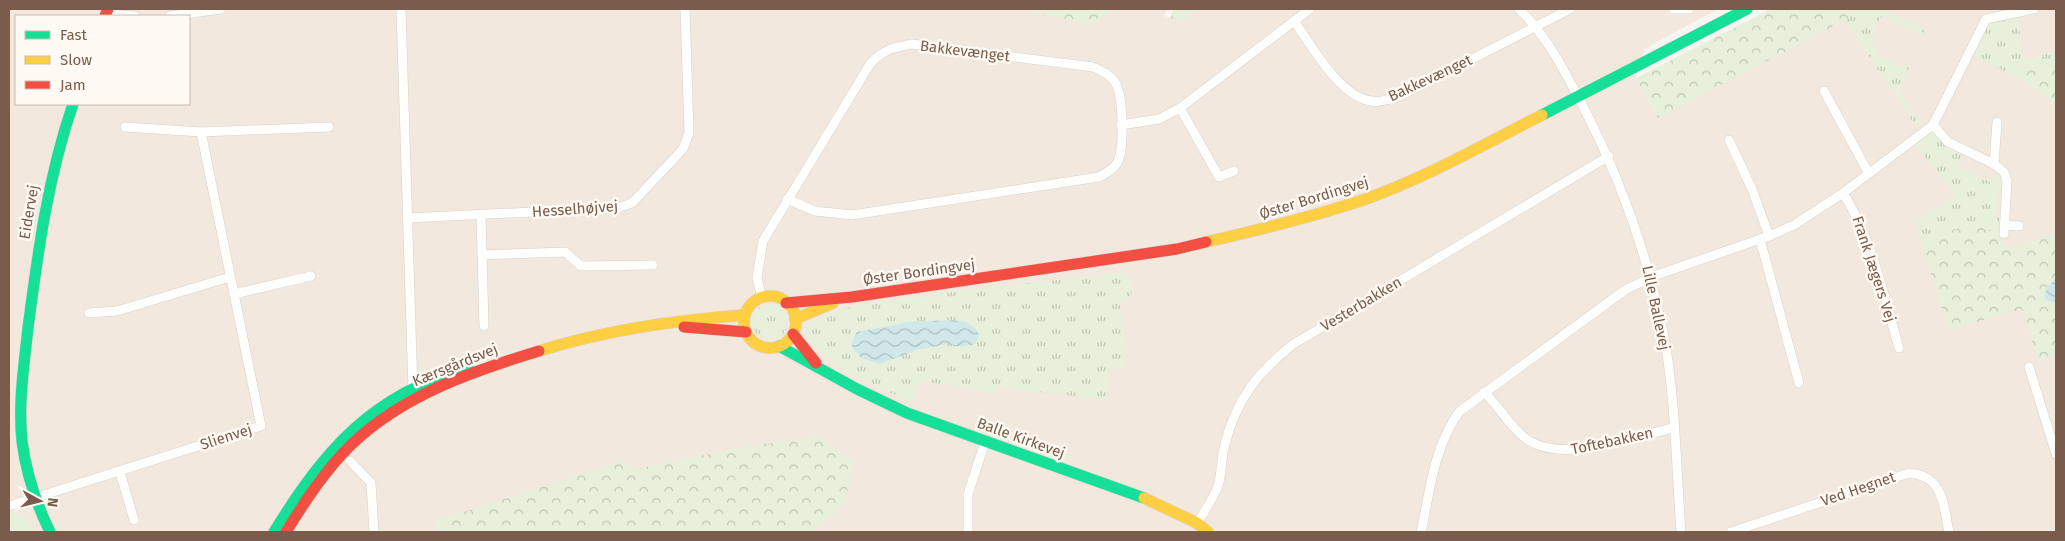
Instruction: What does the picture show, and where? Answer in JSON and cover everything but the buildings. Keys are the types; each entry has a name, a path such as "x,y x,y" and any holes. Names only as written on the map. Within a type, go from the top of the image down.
{"street":[{"path":"177,15 221,9"},
{"path":"401,9 413,392"},
{"name":"Hesselhøjvej","path":"407,218 617,208 632,203 683,149 689,133 685,9"},
{"path":"1121,124 1158,118 1180,108 1310,9"},
{"path":"1519,9 1537,26 1578,97"},
{"name":"Bakkevænget","path":"1294,21 1343,87 1355,96 1371,101 1384,101 1398,97 1570,9"},
{"path":"1673,9 1689,9"},
{"name":"Øster Bordingvej","path":"786,303 852,297 1177,249 1292,222 1365,199 1443,166 1747,9"},
{"path":"1421,532 1440,448 1448,427 1460,411 1625,290 1651,277 1769,236 1808,216 1844,192 1868,172 1933,125 1986,19 2034,9"},
{"path":"106,13 125,15"},
{"name":"Bakkevænget","path":"762,298 757,278 763,241 787,199 870,64 879,54 893,47 912,44 1092,67 1105,72 1116,84 1121,106 1122,151 1117,163 1099,177 852,215 815,211 787,199"},
{"path":"1824,91 1868,172"},
{"name":"Lille Ballevej","path":"1578,97 1609,156 1640,238 1651,277 1664,338 1674,428 1681,532"},
{"name":"Eidervej","path":"50,532 31,483 21,428 21,390 43,211 65,123 73,105"},
{"path":"1180,108 1219,177 1234,170"},
{"path":"1994,164 1997,122"},
{"path":"1933,125 1948,142 1994,164 2004,172 2007,181 2005,230 2019,226"},
{"path":"125,126 201,132 329,127"},
{"name":"Slienvej","path":"9,506 261,426 201,132"},
{"path":"1729,140 1752,189 1769,236"},
{"name":"Vesterbakken","path":"1197,523 1218,486 1224,444 1234,416 1249,389 1268,364 1292,345 1609,156"},
{"name":"Frank Jægers Vej","path":"1844,192 1855,211 1865,237 1899,348"},
{"path":"481,215 484,326"},
{"path":"1760,239 1799,383"},
{"path":"482,255 565,252 581,266 653,265"},
{"path":"234,294 311,276"},
{"path":"89,313 117,311 230,277"},
{"name":"Øster Bordingvej","path":"795,319 852,297"},
{"path":"762,298 779,298 786,303 795,319 793,334 787,342 779,346 766,348 759,346 746,332 745,315 754,302 762,298"},
{"name":"Kærsgårdsvej","path":"274,532 295,495 332,448 375,410 413,392 515,358 598,334 711,317 745,315"},
{"name":"Kærsgårdsvej","path":"657,326 746,332"},
{"name":"Balle Kirkevej","path":"793,334 823,370"},
{"name":"Balle Kirkevej","path":"779,346 907,412 985,442 1160,504 1197,523 1208,532"},
{"path":"2029,366 2052,424 2056,454"},
{"name":"Kærsgårdsvej","path":"286,532 305,499 331,465 379,420 413,392"},
{"name":"Toftebakken","path":"1484,392 1524,438 1537,445 1554,450 1582,449 1674,428"},
{"path":"968,532 968,494 985,442"},
{"path":"350,461 371,483 374,532"},
{"path":"120,472 134,520"},
{"name":"Ved Hegnet","path":"1731,532 1909,472 1925,476 1938,488 1949,532"}],"shaded area":[{"path":"9,9 1167,9 1164,16 1181,21 1198,9 1718,9 1644,49 1636,78 1658,117 1863,9 2056,9 2056,532 9,532"}],"green space":[{"path":"1018,9 1113,9 1093,25"},
{"path":"1173,9 1198,9 1181,21 1170,19"},
{"path":"1771,9 1863,9 1658,118 1636,78"},
{"path":"1863,9 1888,9 1886,11 1925,29 1922,35 1882,16 1874,30 1874,45 1877,56 1899,66 1907,64 1909,67 1899,92 1922,125 1917,128 1845,20"},
{"path":"2017,18 2024,60 2038,59 2039,54 2056,52 2056,64 2030,63 2019,78 1973,56 1989,22"},
{"path":"2029,63 2056,64 2056,105 2019,78"},
{"path":"1930,130 1942,142 1963,155 1959,167 1990,182 1996,169 2002,174 2004,189 1997,189 1995,217 2003,219 2002,242 1983,225 1936,232 1925,256 1917,224 1920,217 1956,197 1914,143"},
{"path":"1983,225 2009,248 2056,233 2056,279 2046,288 2052,303 2056,303 2056,354 2038,360 2022,309 1949,330 1925,256 1936,232"},
{"path":"1126,272 1132,291 1126,302 1119,300 1126,345 1125,369 1109,369 1107,400 998,387 997,393 922,381 912,402 852,374 823,354 812,344 805,333 805,328 813,320 832,312 860,305 952,292"},
{"path":"770,304 782,310 788,322 782,334 770,340 758,334 752,322 758,310"},
{"path":"818,436 853,461 845,504 812,532 437,532 436,521 620,462 636,469 740,448"},
{"path":"14,512 29,521 33,532 9,532 9,513"}],"water":[{"path":"2056,279 2056,303 2045,300 2046,288"},
{"path":"951,320 966,322 976,329 979,335 977,341 973,345 960,347 947,344 916,350 880,364 861,358 852,347 853,339 857,332 909,322"}],"traffic: fast":[{"path":"1542,115 1747,9"},
{"path":"50,532 36,499 26,465 22,441 21,399 28,328 45,214 64,131 73,105"},
{"path":"779,346 857,389 907,413 1144,498"},
{"path":"274,532 312,475 354,429 404,393 434,379 468,367"}],"traffic: slow":[{"path":"1206,242 1285,223 1363,200 1431,171 1542,115"},
{"path":"770,296 780,298 788,304 794,312 796,322 794,332 788,340 780,346 770,348 760,346 752,340 746,332 744,322 746,312 752,304 760,298 770,296"},
{"path":"795,319 833,303"},
{"path":"539,351 590,337 641,327 745,315"},
{"path":"1144,498 1197,523 1208,532"}],"traffic: jam":[{"path":"105,15 108,9"},
{"path":"786,303 852,297 1177,249 1206,242"},
{"path":"684,327 746,332"},
{"path":"793,334 816,363"},
{"path":"286,532 308,497 333,464 372,427 416,398 464,376 539,351"}]}
